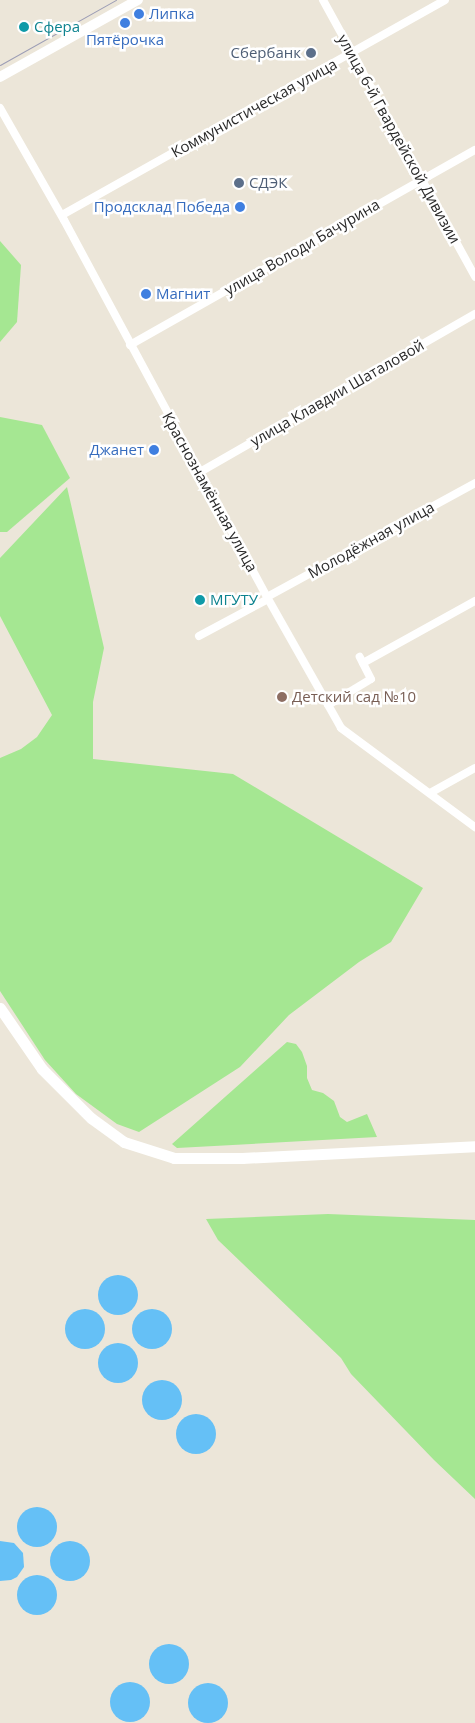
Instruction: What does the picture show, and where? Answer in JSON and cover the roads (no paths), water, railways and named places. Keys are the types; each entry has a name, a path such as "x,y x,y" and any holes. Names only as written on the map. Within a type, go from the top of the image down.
{"main road":[{"path":"0,1008 42,1069 91,1118 124,1142 174,1158 242,1158 475,1146"}],"street":[{"path":"0,77 138,0"},
{"name":"улица 6-й Гвардейской Дивизии","path":"323,0 475,277"},
{"name":"Коммунистическая улица","path":"62,215 445,0"},
{"name":"Краснознамённая улица","path":"0,108 62,215 130,345 268,598 328,705 346,733 475,827"},
{"name":"улица Володи Бачурина","path":"130,345 420,179 475,150"},
{"name":"улица Клавдии Шаталовой","path":"200,472 475,314"},
{"name":"Молодёжная улица","path":"199,636 475,483"},
{"path":"328,705 371,679 362,660 475,601"},
{"path":"430,793 475,768"}],"water":[{"path":"122,1275 129,1278 135,1284 138,1295 137,1303 129,1312 122,1315 114,1315 107,1312 99,1303 98,1291 101,1284 110,1276"},
{"path":"89,1309 96,1312 102,1318 105,1329 104,1337 96,1346 89,1349 81,1349 74,1346 66,1337 65,1325 68,1318 77,1310"},
{"path":"156,1309 163,1312 169,1318 172,1329 171,1337 163,1346 156,1349 148,1349 141,1346 133,1337 132,1325 135,1318 144,1310"},
{"path":"122,1343 129,1346 135,1352 138,1363 137,1371 129,1380 122,1383 114,1383 107,1380 99,1371 98,1359 101,1352 110,1344"},
{"path":"166,1380 173,1383 179,1389 182,1400 181,1408 173,1417 166,1420 158,1420 151,1417 143,1408 142,1396 145,1389 154,1381"},
{"path":"200,1414 207,1417 213,1423 216,1434 215,1442 207,1451 200,1454 192,1454 185,1451 177,1442 176,1430 179,1423 188,1415"},
{"path":"41,1507 48,1510 54,1516 57,1527 56,1535 48,1544 41,1547 33,1547 26,1544 18,1535 17,1523 20,1516 29,1508"},
{"path":"0,1541 14,1543 23,1553 24,1567 17,1577 11,1580 0,1581"},
{"path":"74,1541 81,1544 87,1550 90,1561 89,1569 81,1578 74,1581 66,1581 59,1578 51,1569 50,1557 53,1550 62,1542"},
{"path":"41,1575 48,1578 54,1584 57,1595 56,1603 48,1612 41,1615 33,1615 26,1612 18,1603 17,1591 20,1584 29,1576"},
{"path":"173,1644 180,1647 186,1653 189,1664 188,1672 180,1681 173,1684 165,1684 158,1681 150,1672 149,1660 152,1653 161,1645"},
{"path":"134,1682 141,1685 147,1691 150,1702 149,1710 141,1719 134,1722 126,1722 119,1719 111,1710 110,1698 113,1691 122,1683"},
{"path":"212,1683 219,1686 225,1692 228,1703 227,1711 219,1720 212,1723 204,1723 197,1720 189,1711 188,1699 191,1692 200,1684"}],"tram line":[{"path":"0,65 116,0"}],"place":[{"name":"Липка","path":"139,14"},
{"name":"Пятёрочка","path":"125,23"},
{"name":"Сфера","path":"24,27"},
{"name":"Сбербанк","path":"311,53"},
{"name":"СДЭК","path":"239,183"},
{"name":"Продсклад Победа","path":"240,207"},
{"name":"Магнит","path":"146,294"},
{"name":"Джанет","path":"154,450"},
{"name":"МГУТУ","path":"200,600"},
{"name":"Детский сад №10","path":"282,697"}]}
